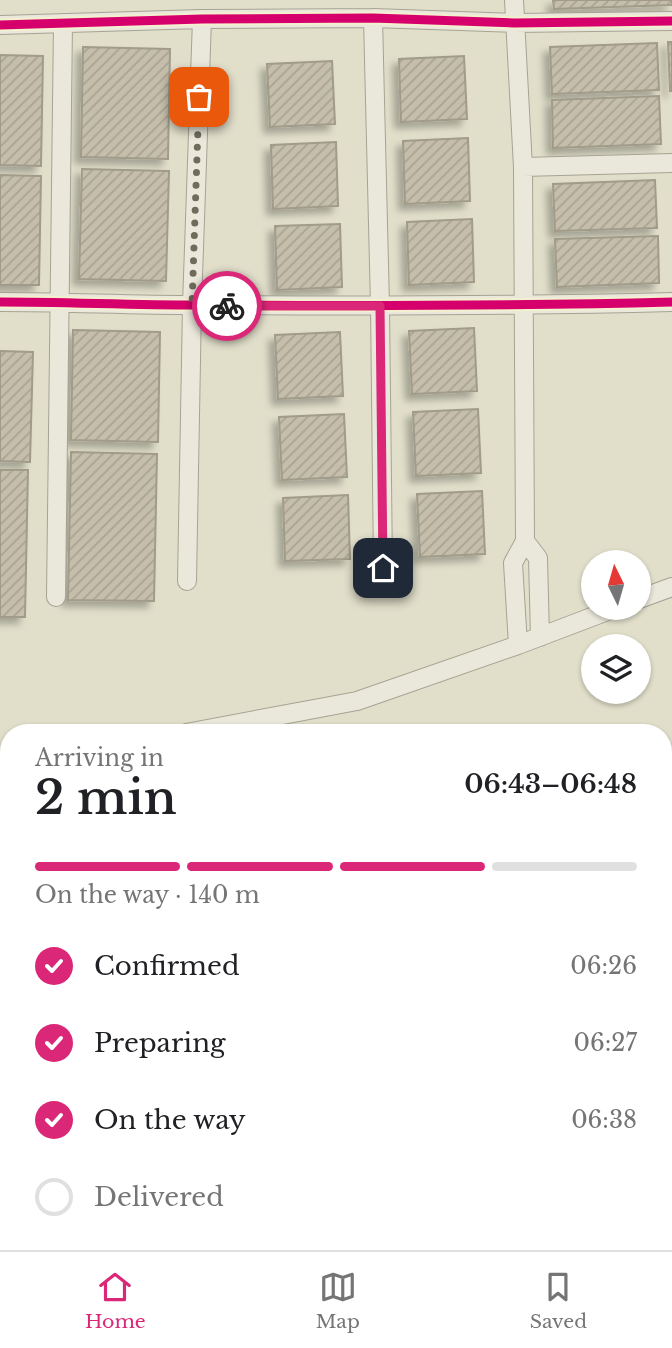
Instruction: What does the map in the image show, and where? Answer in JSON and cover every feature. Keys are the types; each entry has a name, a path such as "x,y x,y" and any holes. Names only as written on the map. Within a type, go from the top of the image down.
{"street":[{"path":"514,0 523,167 524,305 525,541 513,563 518,645"},
{"path":"0,25 202,19 373,19 514,23 672,21"},
{"path":"187,581 192,305 202,19"},
{"path":"373,19 383,568"},
{"path":"56,597 63,23"},
{"path":"523,167 672,163"},
{"path":"0,302 380,306 672,302"},
{"path":"525,541 538,558 540,637"},
{"path":"651,595 672,587"},
{"path":"234,724 357,701 584,620"}],"building":[{"path":"553,0 672,0 672,5 554,9"},
{"path":"668,42 672,42 672,91 670,91"},
{"path":"657,43 659,90 552,94 550,47"},
{"path":"83,47 170,49 168,159 81,157"},
{"path":"0,55 43,56 41,166 0,165"},
{"path":"464,56 467,119 401,122 399,59"},
{"path":"332,61 335,124 270,127 267,64"},
{"path":"659,96 661,144 553,148 552,100"},
{"path":"468,138 470,201 405,204 403,141"},
{"path":"336,142 338,206 273,209 271,145"},
{"path":"82,169 169,171 166,281 79,279"},
{"path":"0,175 41,176 39,285 0,285"},
{"path":"655,180 657,228 555,231 553,184"},
{"path":"472,219 474,282 409,285 407,222"},
{"path":"340,224 342,287 277,290 275,226"},
{"path":"658,236 659,283 557,287 555,239"},
{"path":"474,328 477,391 412,394 409,331"},
{"path":"73,330 160,332 158,442 71,440"},
{"path":"340,332 343,396 278,399 275,335"},
{"path":"0,351 33,352 30,462 0,461"},
{"path":"478,409 481,473 416,476 413,412"},
{"path":"344,414 347,477 282,480 279,417"},
{"path":"71,452 157,454 154,601 68,600"},
{"path":"0,470 28,470 25,617 0,617"},
{"path":"482,491 485,554 420,557 417,494"},
{"path":"348,495 350,559 285,561 283,498"}],"cycle path":[{"path":"0,25 202,19 373,18 514,23 672,21"},
{"path":"0,302 375,306 672,302"}],"way so far":[{"path":"199,97 192,305 227,306"}],"route":[{"path":"227,306 380,306 383,568"}]}
